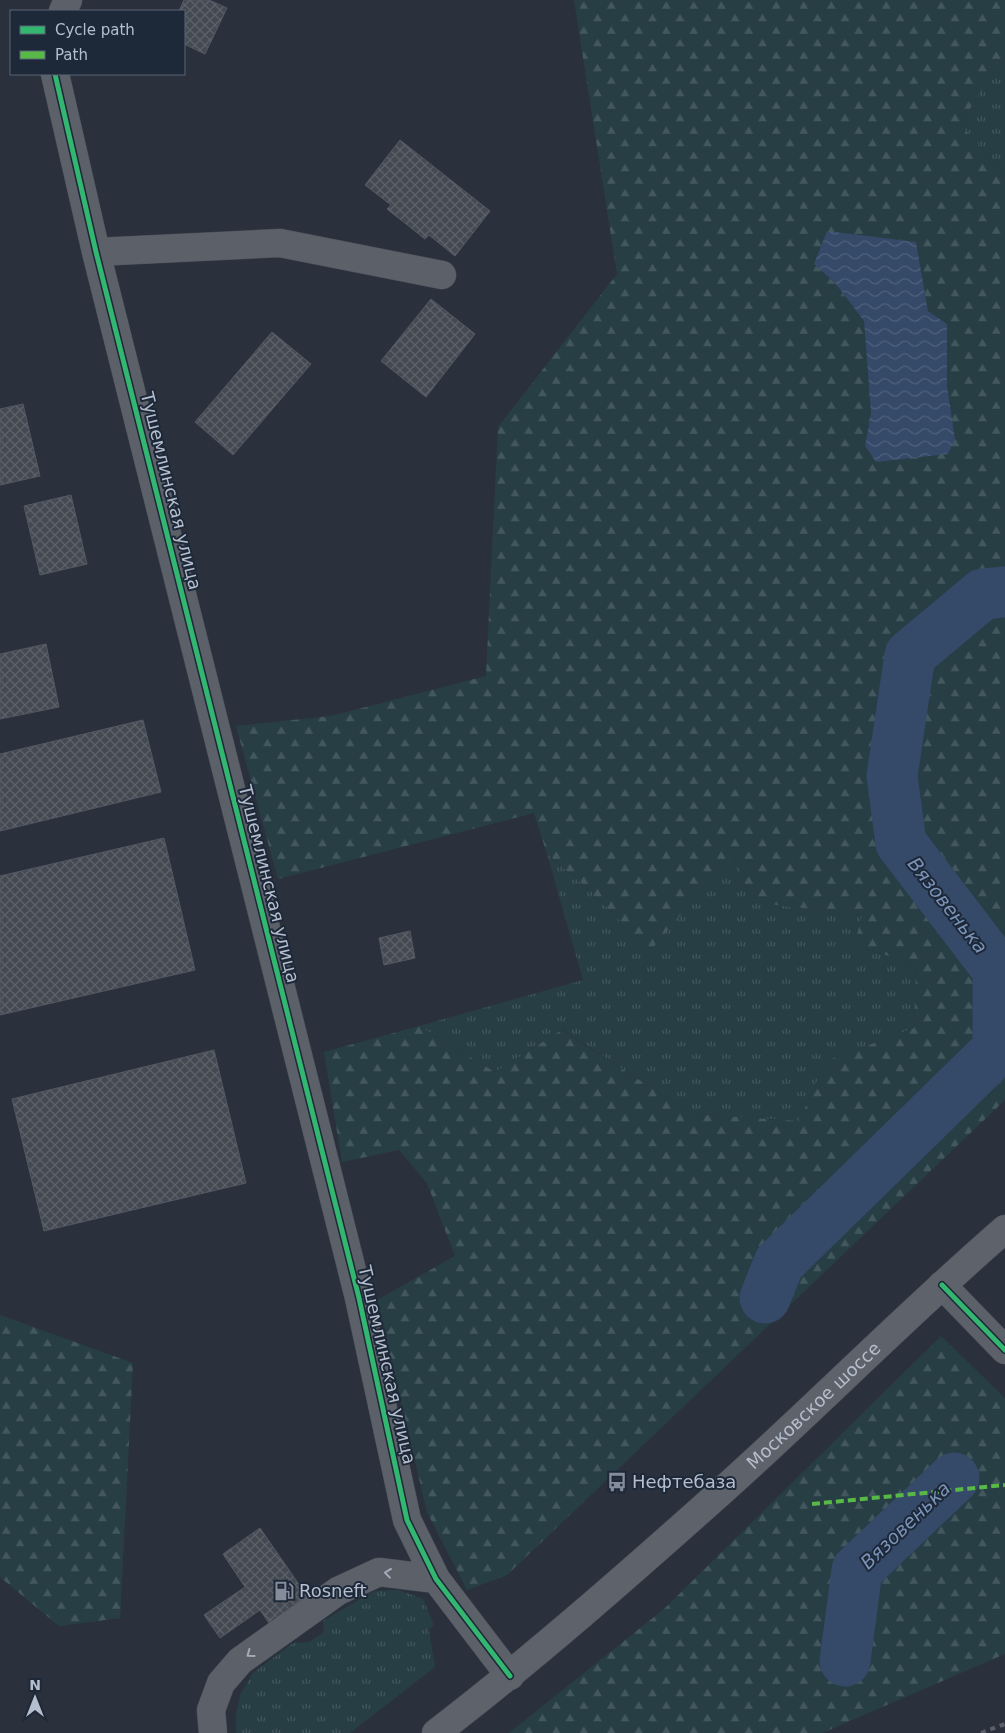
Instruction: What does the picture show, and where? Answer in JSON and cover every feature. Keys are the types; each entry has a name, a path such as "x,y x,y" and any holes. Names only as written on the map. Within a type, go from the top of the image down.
{"main road":[{"path":"950,1277 1005,1215"},
{"name":"Московское шоссе","path":"436,1733 510,1676 722,1490 950,1277 1005,1229"}],"street":[{"name":"Тушемлинская улица","path":"55,75 96,252 359,1298 407,1520 436,1579 510,1676"},
{"path":"96,252 280,243 442,275"},
{"path":"950,1277 1005,1350"},
{"path":"212,1733 211,1710 222,1683 240,1661 338,1590 379,1572 436,1579"}],"green space":[{"path":"574,0 1005,0 1005,55 960,124 1005,174 1005,1100 507,1575 467,1590 427,1512 377,1300 455,1256 427,1183 399,1150 342,1162 324,1052 419,1026 495,1072 562,1030 692,1114 799,1121 826,1061 914,1028 916,964 854,946 862,915 751,902 733,854 649,952 593,893 547,854 534,813 278,879 236,726 331,716 486,676 498,427 617,274","holes":["877,238 916,242 928,312 947,385 955,439 876,462 865,447 871,413 864,321 835,283 814,264"]},
{"path":"1005,55 1005,174 960,124"},
{"path":"733,853 751,902 863,915 854,946 916,964 914,1028 826,1061 799,1121 692,1114 563,1030 495,1072 419,1026 583,980 547,854 593,893"},
{"path":"0,1315 133,1363 120,1618 59,1626 0,1577"},
{"path":"941,1336 1005,1398 1005,1654 822,1733 509,1733 664,1609"},
{"path":"399,1590 423,1599 434,1625 429,1630 435,1667 350,1733 236,1733 236,1715 240,1695 253,1673 293,1643 309,1642 324,1632 323,1621 374,1591"}],"water":[{"path":"827,231 916,242 928,311 947,324 947,385 955,439 948,454 876,462 865,446 871,413 864,321 835,283 814,264"}],"building":[{"path":"184,0 209,0 227,8 205,54 185,44 185,10 179,10"},
{"path":"400,140 490,211 455,256 429,235 425,239 387,209 391,205 365,185"},
{"path":"431,299 475,334 426,397 381,361"},
{"path":"272,332 311,364 233,455 195,422"},
{"path":"23,404 40,476 0,485 0,409"},
{"path":"71,495 87,564 40,575 24,506"},
{"path":"46,644 59,707 0,719 0,654"},
{"path":"143,720 161,792 0,831 0,754"},
{"path":"164,838 195,970 0,1015 0,876"},
{"path":"410,931 415,958 384,965 379,938"},
{"path":"214,1050 246,1183 44,1231 12,1099"},
{"path":"260,1528 318,1612 280,1639 260,1610 220,1638 204,1615 245,1587 223,1554"}],"waterway":[{"name":"Вязовенька","path":"765,1298 779,1263 998,1049 998,970 901,843 892,776 910,655 983,594 1005,592"},
{"name":"Вязовенька","path":"845,1661 857,1570 954,1478"}],"railway":[{"path":"981,1733 1005,1724"}],"marked path":[{"path":"812,1504 1005,1485"}],"cycle path":[{"path":"55,75 96,252 359,1298 407,1520 436,1579 510,1676"},
{"path":"942,1285 1005,1350"}],"place":[{"name":"Нефтебаза","path":"617,1482"},
{"name":"Rosneft","path":"284,1591"}]}
